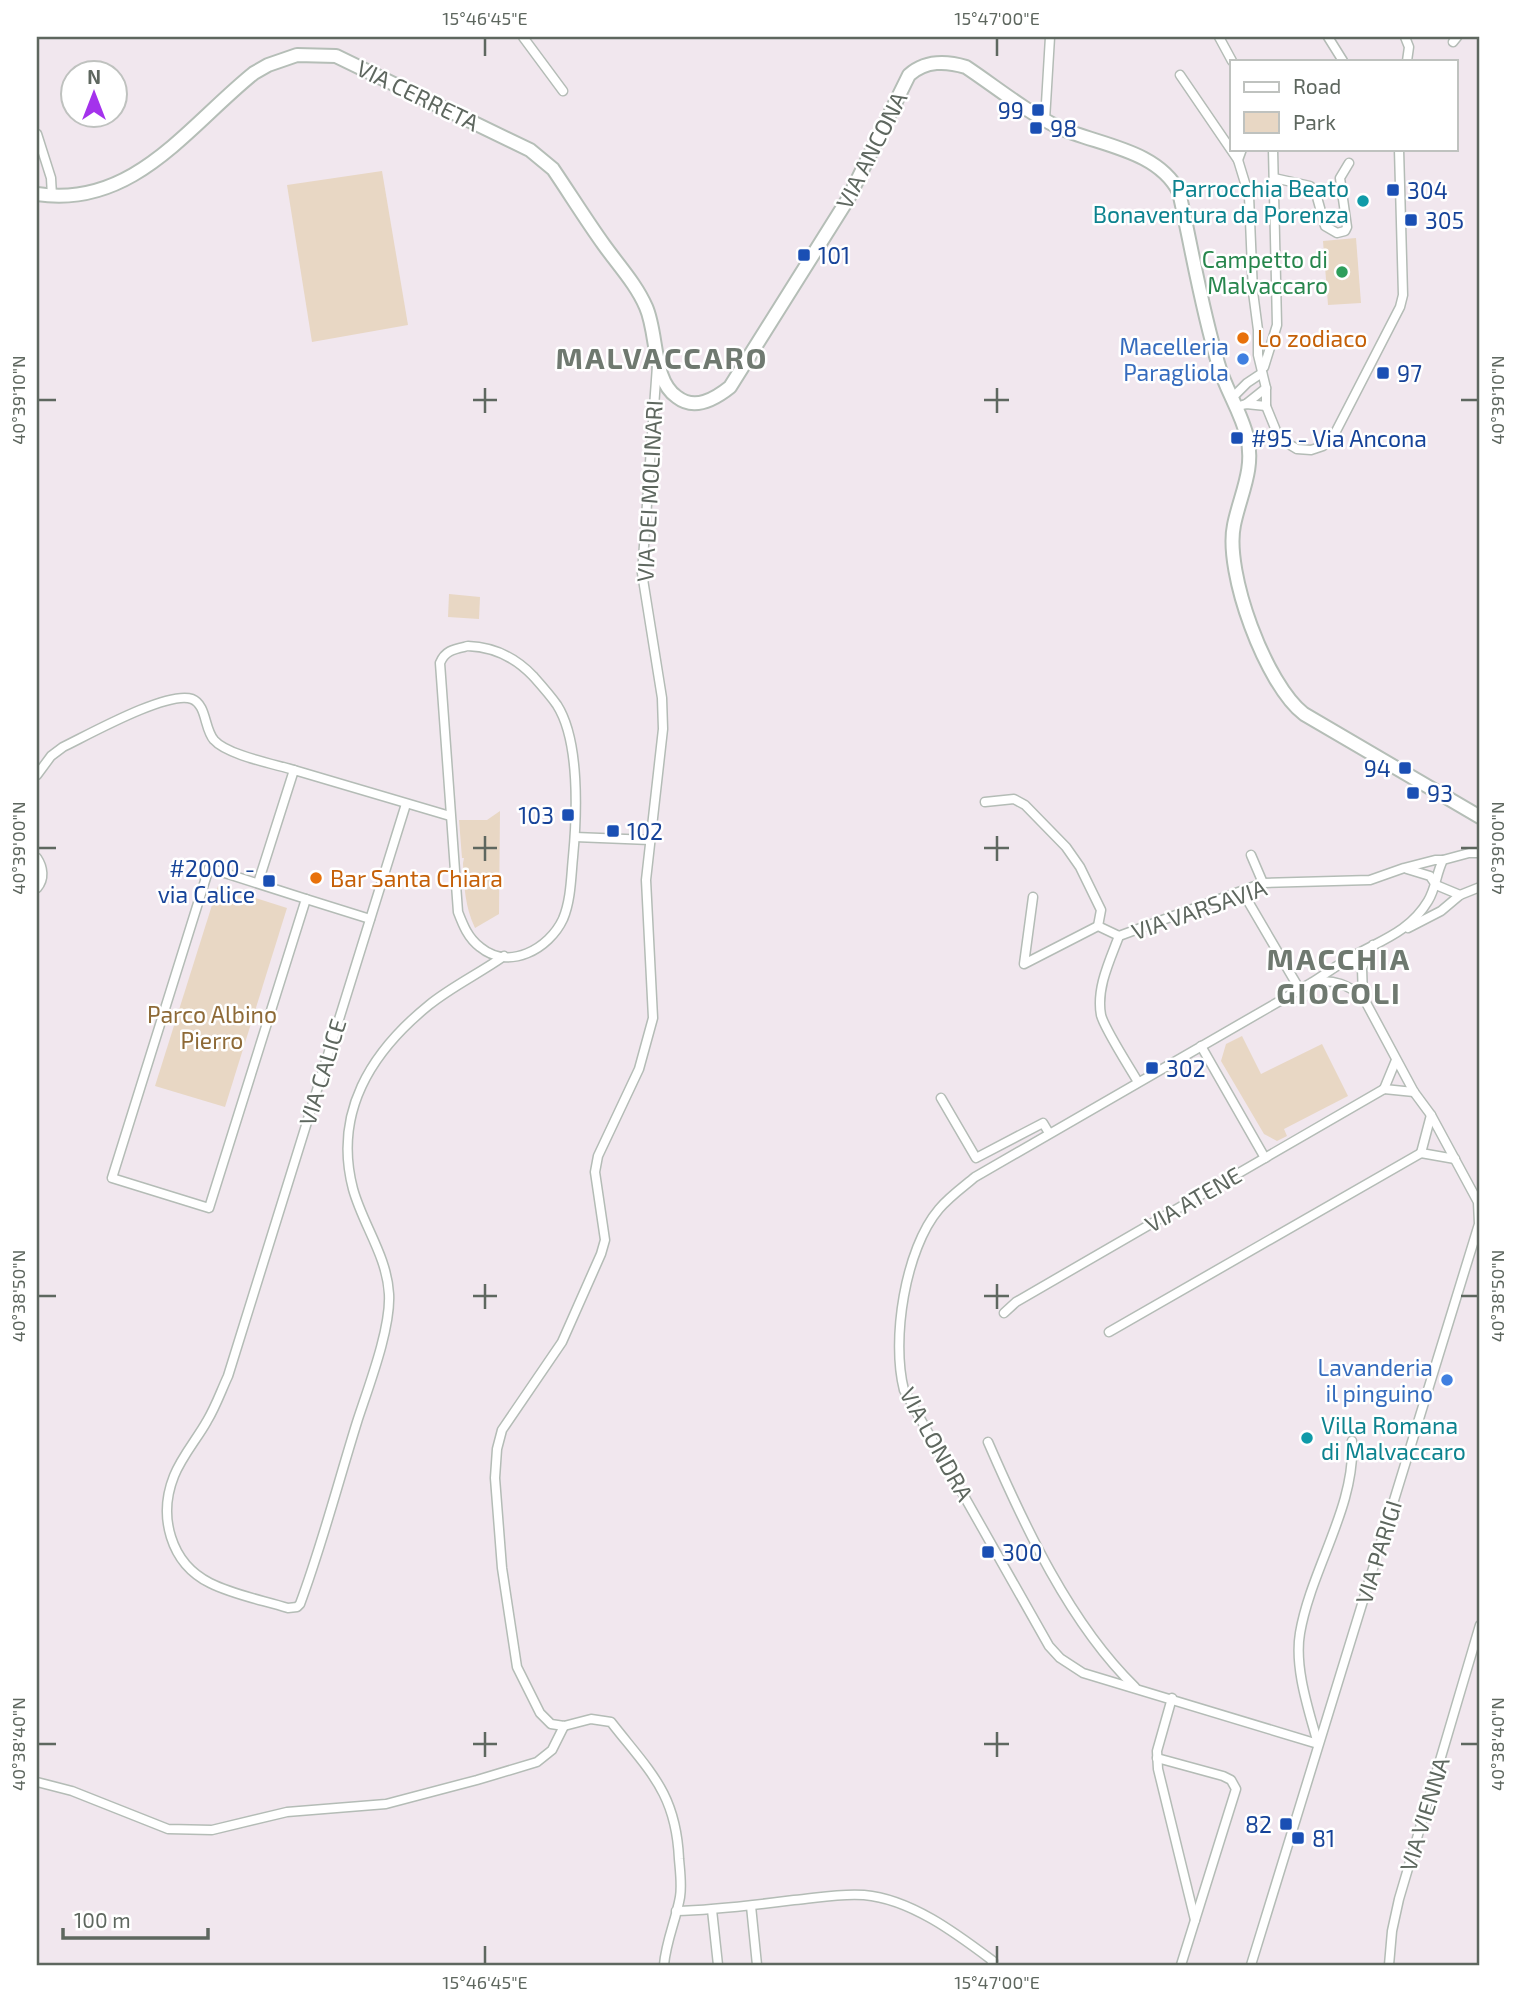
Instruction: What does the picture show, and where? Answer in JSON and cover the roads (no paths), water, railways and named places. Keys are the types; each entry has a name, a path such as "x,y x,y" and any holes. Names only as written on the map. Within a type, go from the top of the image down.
{"street":[{"path":"523,37 563,91"},
{"path":"1045,120 1050,37"},
{"path":"1219,37 1231,60"},
{"path":"1328,37 1342,60"},
{"path":"1405,37 1409,47 1407,60"},
{"name":"VIA CERRETA","path":"37,194 52,196 115,185 150,165 243,82 268,65 297,55 336,56 530,150 543,159 553,169 638,289 648,310 657,361"},
{"name":"VIA ANCONA","path":"657,361 670,391 679,400 699,404 710,401 730,387 848,199 903,85 917,68 951,63 966,67 1045,120 1153,163 1172,178 1179,192 1223,379"},
{"path":"1180,75 1230,148"},
{"path":"37,134 51,178 52,196"},
{"path":"1231,150 1238,160 1249,196 1258,355 1266,405 1277,433 1297,449 1311,450 1332,439 1400,307 1403,295 1398,150"},
{"path":"1238,160 1242,150"},
{"path":"1238,403 1247,383 1262,373 1276,331 1273,150"},
{"path":"1274,178 1310,186 1315,190 1325,226 1338,233 1345,231 1347,227 1340,178 1349,163"},
{"path":"1258,330 1276,331"},
{"name":"VIA DEI MOLINARI","path":"564,1726 551,1724 540,1713 517,1667 502,1568 495,1478 497,1449 509,1418 562,1342 603,1247 604,1226 595,1172 598,1156 639,1069 653,1018 654,996 646,907 649,841 663,729 662,698 642,573 657,361"},
{"path":"1223,379 1247,383"},
{"path":"1223,379 1238,403 1247,437 1250,465 1233,527 1233,566 1244,607 1284,695 1294,707 1320,725 1455,800 1480,819"},
{"path":"1238,403 1265,388"},
{"path":"1238,403 1266,405"},
{"path":"468,646 488,647 503,653 525,667 558,707 568,732 572,761 575,837 568,901 557,932 537,950 526,955 504,956 482,950 462,923 457,903 440,663 449,650 468,646"},
{"path":"37,775 51,756 63,747 157,703 181,697 192,699 199,704 209,733 222,747 450,816"},
{"path":"258,883 293,770"},
{"path":"985,802 1014,799 1026,805 1066,847 1080,867 1101,910 1098,926"},
{"name":"VIA CALICE","path":"406,804 218,1399 174,1476 166,1510 172,1543 181,1559 200,1577 223,1589 293,1608 300,1604 379,1353 389,1294 380,1253 353,1190 348,1158 348,1134 354,1105 365,1076 391,1039 430,1004 504,956"},
{"path":"575,837 649,841"},
{"path":"1469,853 1480,843"},
{"path":"1404,868 1469,853 1480,853"},
{"path":"1251,855 1263,883"},
{"path":"37,858 43,872 37,888"},
{"path":"1399,933 1419,913 1436,885 1438,870 1443,860"},
{"path":"306,899 209,1208 112,1178 209,868 370,919"},
{"path":"1404,868 1430,876 1436,885 1460,895"},
{"name":"VIA VARSAVIA","path":"1119,936 1263,883 1370,880 1404,868"},
{"path":"1346,960 1441,911 1460,895 1479,888"},
{"path":"1242,891 1300,990"},
{"path":"1033,897 1024,964 1098,926"},
{"path":"1098,926 1119,936 1105,974 1101,1017 1138,1082"},
{"path":"1363,998 1362,968 1373,945"},
{"path":"1346,960 1356,961 1362,968"},
{"name":"VIA LONDRA","path":"1318,1744 1083,1673 1060,1658 1049,1646 911,1403 900,1374 901,1327 912,1263 928,1225 938,1210 975,1177 1300,990 1346,960"},
{"path":"1341,984 1361,979"},
{"path":"1311,983 1332,981 1352,988 1363,998"},
{"name":"VIA PARIGI","path":"1251,1965 1479,1224 1479,1201 1431,1115 1414,1092 1363,998"},
{"path":"1200,1046 1265,1158"},
{"path":"1396,1060 1384,1089 1414,1092"},
{"name":"VIA ATENE","path":"1004,1312 1016,1302 1384,1089"},
{"path":"942,1098 976,1158 1043,1123 1049,1133"},
{"path":"1420,1153 1431,1115"},
{"path":"1109,1332 1420,1153 1455,1160"},
{"path":"1318,1744 1304,1694 1300,1632 1350,1480 1352,1441"},
{"path":"988,1442 1009,1491 1066,1598 1110,1663 1137,1689"},
{"name":"VIA VIENNA","path":"1389,1965 1392,1931 1399,1899 1480,1625"},
{"path":"1172,1698 1157,1758 1157,1769 1195,1920"},
{"path":"37,1782 72,1791 167,1829 212,1830 286,1812 386,1804 477,1780 537,1762 552,1750 564,1726 591,1719 611,1723 662,1787 678,1830 681,1895 664,1965"},
{"path":"1157,1758 1223,1776 1231,1780 1236,1789 1181,1965"},
{"path":"676,1911 712,1910 844,1894 867,1895 894,1903 960,1936 993,1961 991,1965"},
{"path":"751,1906 757,1965"},
{"path":"712,1910 718,1965"}],"place":[{"name":"99","path":"1038,110"},
{"name":"98","path":"1036,128"},
{"name":"304","path":"1393,190"},
{"name":"Parrocchia Beato Bonaventura da Porenza","path":"1363,201"},
{"name":"305","path":"1411,220"},
{"name":"101","path":"804,255"},
{"name":"Campetto di Malvaccaro","path":"1342,272"},
{"name":"Lo zodiaco","path":"1243,338"},
{"name":"Macelleria Paragliola","path":"1243,359"},
{"name":"97","path":"1383,373"},
{"name":"#95 - Via Ancona","path":"1237,438"},
{"name":"94","path":"1405,768"},
{"name":"93","path":"1413,793"},
{"name":"103","path":"568,815"},
{"name":"102","path":"613,831"},
{"name":"Bar Santa Chiara","path":"316,878"},
{"name":"#2000 - via Calice","path":"269,881"},
{"name":"302","path":"1152,1068"},
{"name":"Lavanderia il pinguino","path":"1447,1380"},
{"name":"Villa Romana di Malvaccaro","path":"1307,1438"},
{"name":"300","path":"988,1552"},
{"name":"82","path":"1286,1824"},
{"name":"81","path":"1298,1838"}],"district":[{"name":"MALVACCARO","path":"662,357"},
{"name":"MACCHIA GIOCOLI","path":"1339,975"}],"park label":[{"name":"Parco Albino Pierro","path":"212,1027"}]}
